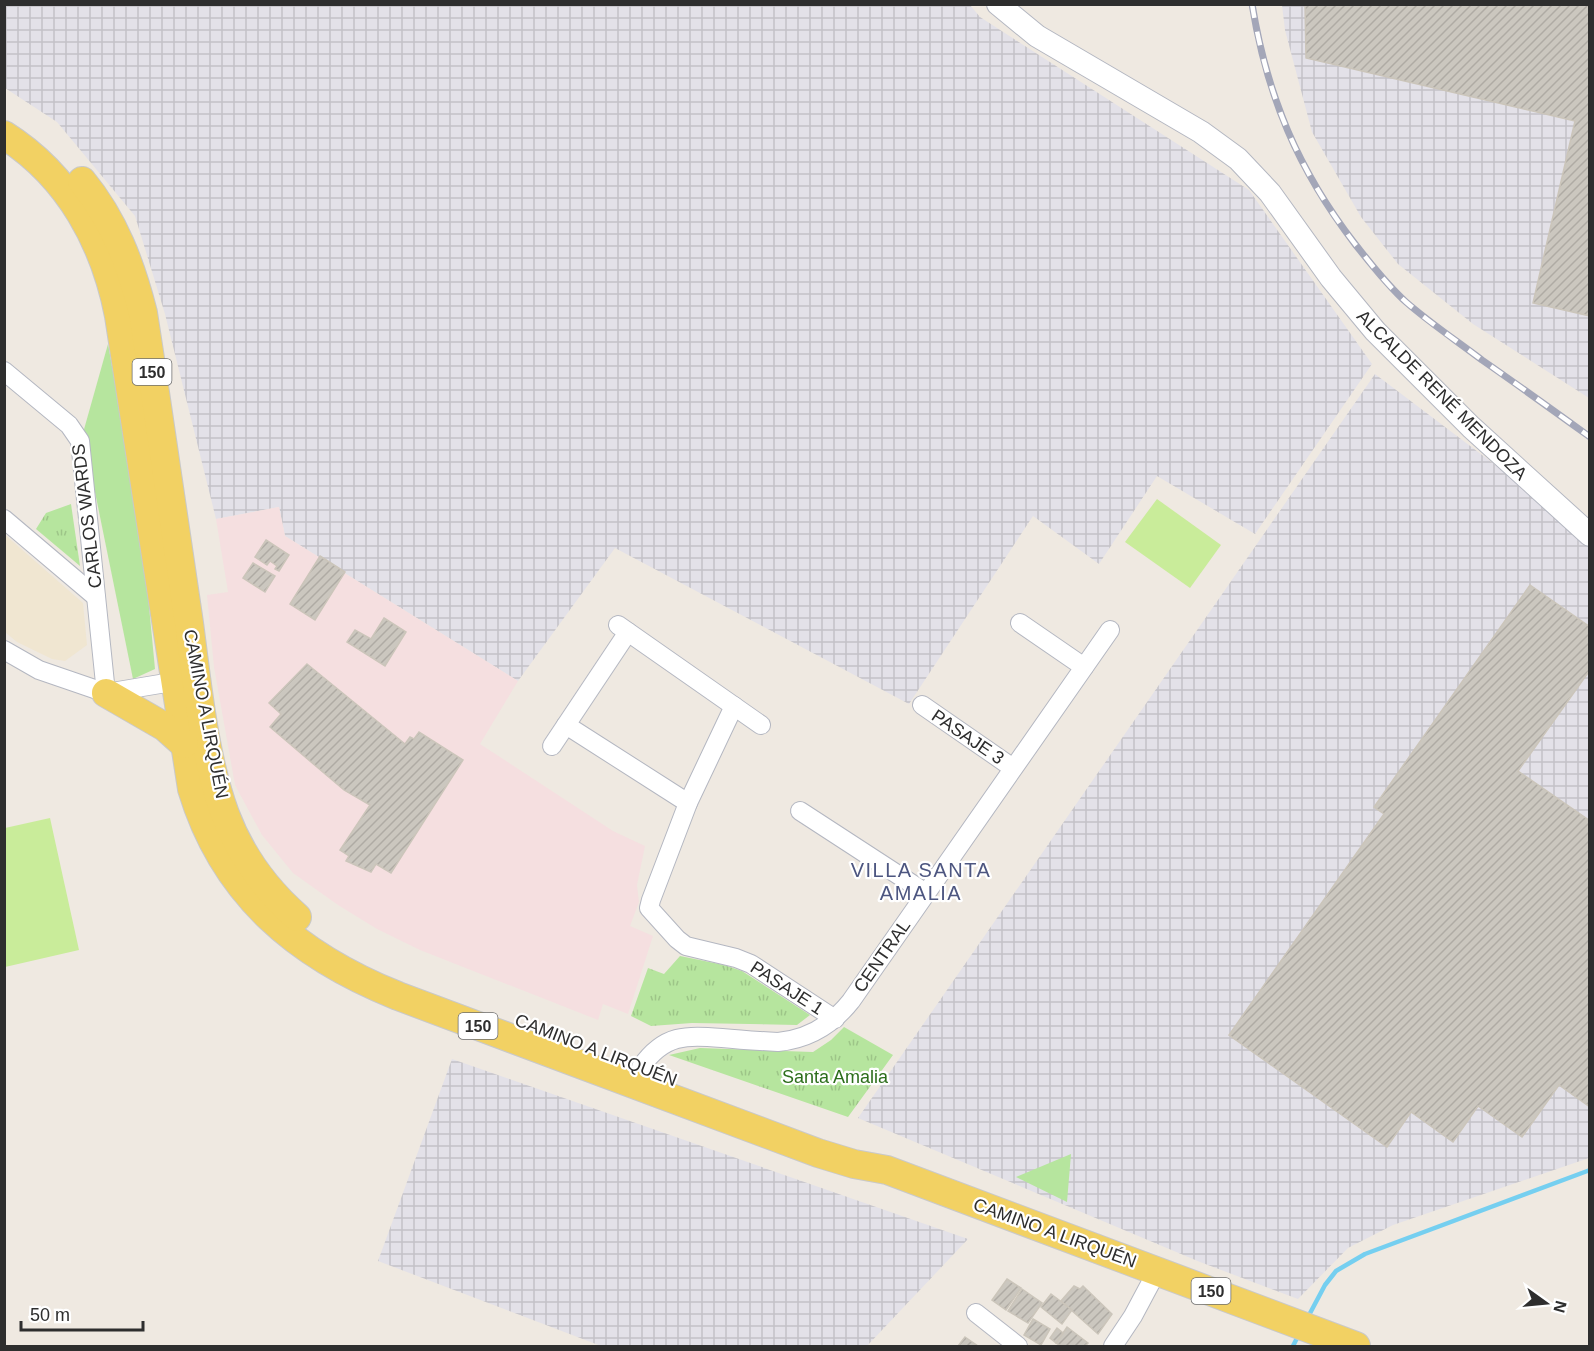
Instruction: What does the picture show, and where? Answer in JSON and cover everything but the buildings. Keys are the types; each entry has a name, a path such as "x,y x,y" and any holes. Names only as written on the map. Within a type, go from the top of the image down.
{"main road":[{"name":"CAMINO A LIRQUÉN","path":"4,114 46,142 89,189 120,240 130,267 143,313 185,680 184,744 199,813 220,858 235,879 269,917 308,950 373,986 818,1153 854,1164 887,1170"},
{"name":"CAMINO A LIRQUÉN","path":"4,135 42,165 70,196 91,230 112,283 185,680 226,815 235,836 258,875 295,915 334,946 375,967 825,1137 887,1170 1157,1271"},
{"path":"106,693 165,727 184,744"},
{"name":"150","path":"1157,1271 1356,1347"}],"street":[{"name":"ALCALDE RENÉ MENDOZA","path":"1007,8 1037,36 1200,132 1238,159 1270,193 1331,278 1375,332 1471,428 1590,535"},
{"name":"CARLOS WARDS","path":"4,371 78,435 106,693"},
{"path":"4,519 96,597"},
{"path":"1020,623 1084,667"},
{"path":"552,746 623,628 760,725"},
{"name":"CENTRAL","path":"641,1067 656,1049 675,1039 695,1036 772,1042 790,1041 814,1033 835,1019 851,1001 1110,630"},
{"path":"4,650 22,662 55,677 106,693 185,680"},
{"name":"PASAJE 3","path":"922,705 1013,768"},
{"path":"566,725 688,803 734,706"},
{"name":"PASAJE 1","path":"688,803 649,908 681,943 752,964 835,1019"},
{"path":"800,811 926,892"},
{"path":"1113,1347 1138,1308 1157,1271"},
{"path":"976,1313 1018,1347"}],"shaded area":[{"path":"4,5 970,5 980,17 1249,190 1372,364 1255,534 1157,476 1099,564 1033,516 909,704 615,548 518,681 285,536 279,507 216,519 165,314 135,216 57,122 5,88"},
{"path":"1282,5 1589,5 1589,398 1473,324 1398,264 1361,217 1312,132 1285,30"},
{"path":"1375,374 1589,536 1589,1158 1393,1225 1348,1248 1298,1299 1200,1262 858,1118"},
{"path":"279,507 285,536 518,681 480,744 613,831 645,846 637,885 639,902 630,926 653,936 628,1014 603,1004 598,1020 420,950 377,929 293,873 262,835 235,785 214,667 207,595 228,592 216,519"},
{"path":"4,534 83,603 87,645 65,661 52,659 17,642 5,632"},
{"path":"452,1059 968,1239 867,1346 601,1346 378,1261"}],"green space":[{"path":"108,344 142,533 155,669 133,679 83,433"},
{"path":"1157,499 1221,545 1190,588 1125,542"},
{"path":"71,504 80,566 36,529 46,513"},
{"path":"50,818 79,950 5,967 5,828"},
{"path":"680,956 742,971 810,1015 797,1025 692,1023 651,1026 631,1016 648,968 664,974"},
{"name":"Santa Amalia","path":"844,1027 893,1055 848,1117 669,1055 700,1048 813,1052 831,1040"},
{"path":"1071,1154 1067,1202 1016,1177"}],"waterway":[{"path":"1308,1317 1325,1285 1336,1271 1365,1254 1590,1170"},
{"path":"1293,1346 1298,1336"}],"railway":[{"path":"1252,4 1266,70 1288,131 1317,188 1355,244 1386,281 1415,310 1590,437"}],"district":[{"name":"VILLA SANTA AMALIA","path":"921,882"}]}
